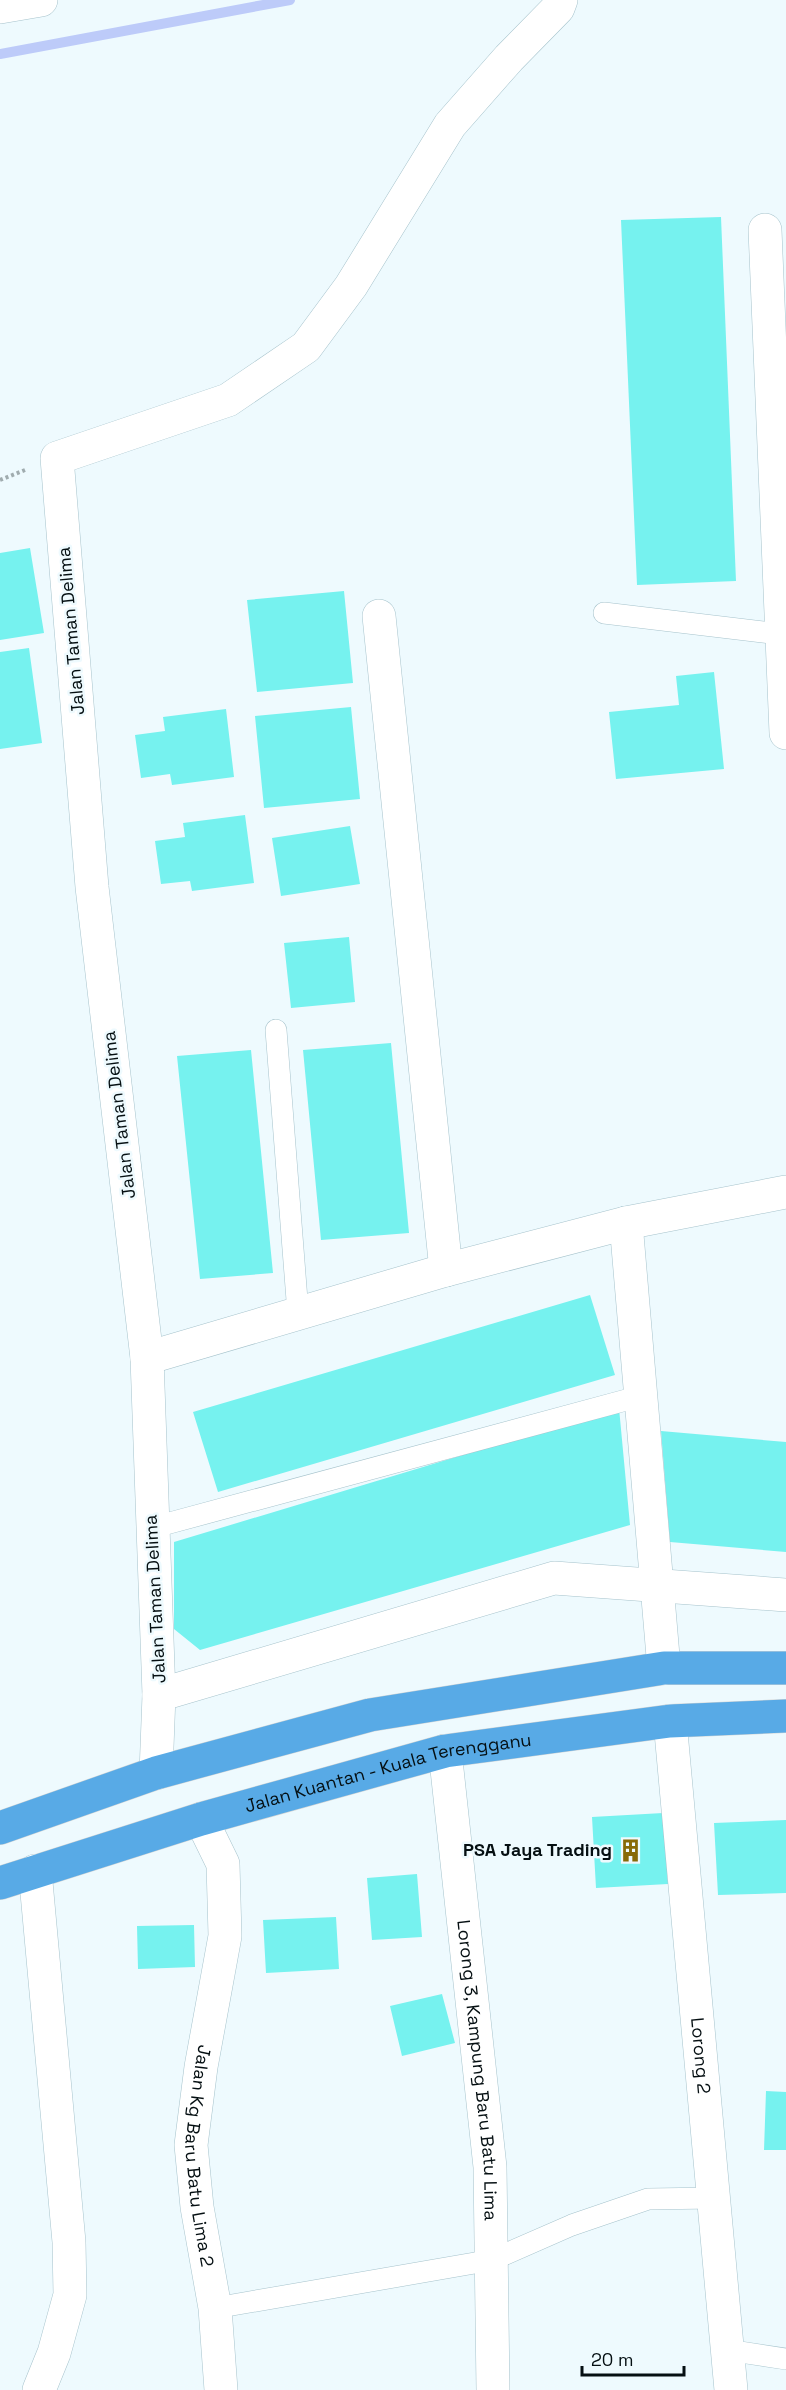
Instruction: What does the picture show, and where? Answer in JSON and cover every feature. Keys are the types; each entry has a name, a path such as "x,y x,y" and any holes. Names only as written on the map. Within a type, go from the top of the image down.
{"highway":[{"path":"0,1828 156,1773 370,1715 664,1668 786,1668"},
{"name":"Jalan Kuantan - Kuala Terengganu","path":"0,1883 201,1819 445,1751 670,1721 786,1716"}],"street":[{"path":"0,7 41,0"},
{"name":"Jalan Taman Delima","path":"156,1773 159,1695 151,1528 147,1358 92,887 57,458 228,400 306,347 351,286 450,125 509,58 558,8 561,0"},
{"path":"765,231 780,634 786,733"},
{"path":"379,616 446,1270"},
{"path":"147,1358 446,1270 626,1223 786,1192"},
{"path":"626,1223 664,1668"},
{"path":"159,1695 554,1578 786,1595"},
{"name":"Lorong 2","path":"670,1721 731,2390"},
{"name":"Lorong 3, Kampung Baru Batu Lima","path":"445,1751 490,2167 493,2390"},
{"name":"Jalan Kg Baru Batu Lima 2","path":"201,1819 224,1864 225,1936 201,2067 191,2145 198,2207 215,2308 221,2390"},
{"path":"35,1871 69,2242 70,2284 70,2295 54,2353 39,2390"}],"lane":[{"path":"604,613 780,634"},
{"path":"276,1030 298,1313"},
{"path":"151,1528 641,1396"},
{"path":"215,2308 492,2260 572,2225 648,2199 713,2198"},
{"path":"727,2350 786,2360"}],"building":[{"path":"721,217 736,581 637,585 621,220"},
{"path":"30,548 44,633 0,640 0,553"},
{"path":"344,591 353,683 257,692 247,600"},
{"path":"29,648 42,743 0,749 0,652"},
{"path":"714,672 724,769 616,779 609,712 679,705 676,676"},
{"path":"351,707 360,799 264,808 255,716"},
{"path":"226,709 234,777 172,785 170,774 141,778 135,735 165,731 163,717"},
{"path":"245,815 254,883 192,891 190,881 161,884 155,841 185,837 183,823"},
{"path":"350,826 360,884 281,896 272,838"},
{"path":"349,937 355,1002 291,1008 284,943"},
{"path":"391,1043 409,1233 321,1240 303,1050"},
{"path":"251,1050 273,1273 200,1279 177,1056"},
{"path":"590,1295 615,1375 218,1492 193,1412"},
{"path":"619,1408 630,1525 200,1650 174,1629 174,1542"},
{"path":"661,1431 786,1442 786,1552 670,1542"},
{"name":"PSA Jaya Trading","path":"663,1813 668,1884 596,1888 592,1817"},
{"path":"786,1820 786,1893 718,1895 714,1823"},
{"path":"417,1874 422,1937 372,1940 367,1878"},
{"path":"336,1917 339,1969 266,1973 263,1920"},
{"path":"194,1925 195,1967 138,1969 137,1926"},
{"path":"442,1994 455,2043 402,2056 390,2006"},
{"path":"766,2091 786,2092 786,2150 764,2150"}],"waterway":[{"path":"0,54 290,0"}],"place":[{"name":"PSA Jaya Trading","path":"630,1850"}]}
